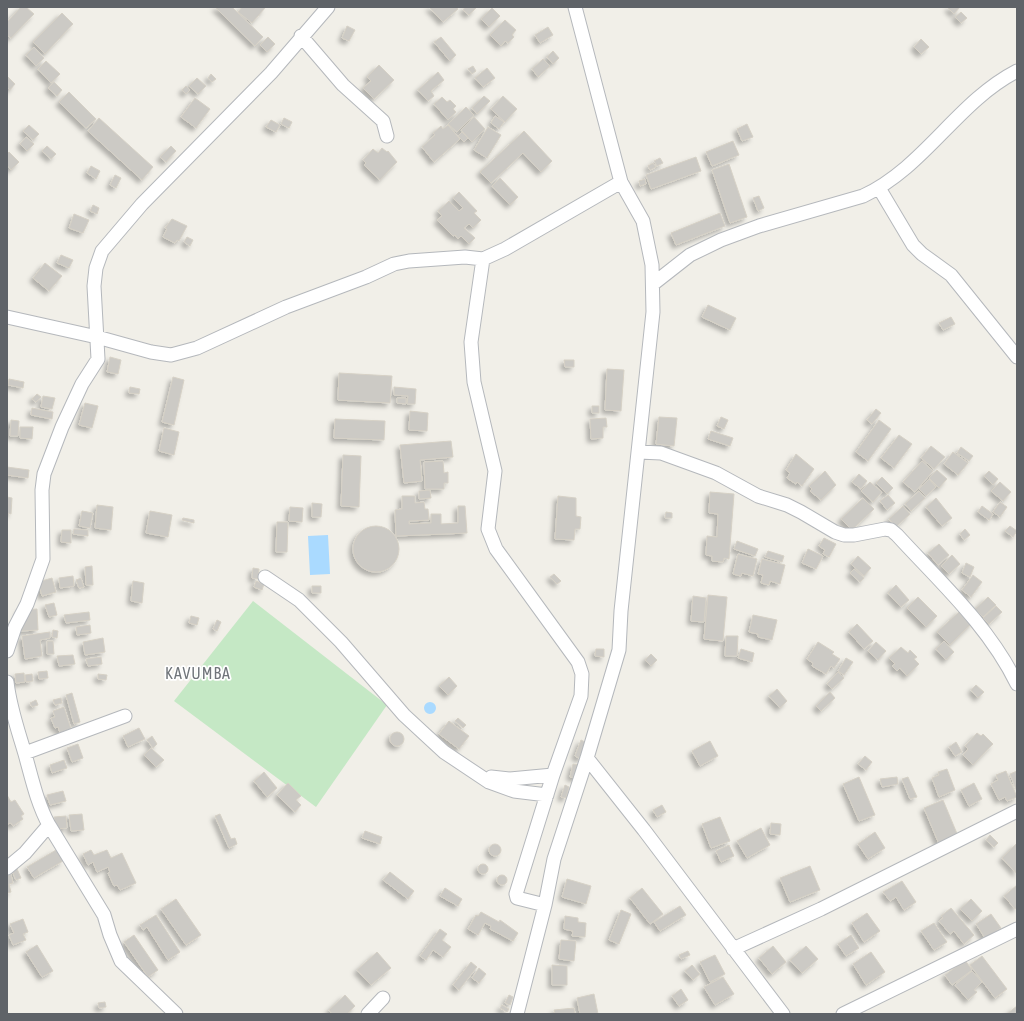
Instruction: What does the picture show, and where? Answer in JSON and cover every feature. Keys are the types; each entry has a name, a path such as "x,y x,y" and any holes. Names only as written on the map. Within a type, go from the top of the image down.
{"street":[{"path":"7,651 15,627 27,604 42,559 42,490 44,474 62,427 82,384 98,359 94,286 96,268 102,251 142,204 271,72 328,7"},
{"path":"517,1014 545,905 554,859 620,650 621,611 653,312 652,265 643,221 621,182 575,7"},
{"path":"301,36 343,85 383,121 387,136"},
{"path":"653,284 690,256 721,240 759,226 863,196 879,188 917,158 992,86 1017,71"},
{"path":"7,316 171,356 197,348 286,308 394,264 409,261 465,257 483,259 505,249 621,182"},
{"path":"879,188 913,245 922,254 951,275 1017,357"},
{"path":"483,259 471,342 474,382 495,471 488,529 496,549 578,662 582,674 581,696 553,775 516,894 517,898 545,905"},
{"path":"639,452 662,453 716,473 758,496 787,505 835,532 844,535 885,529 890,530 897,535 977,622 1002,656 1017,684"},
{"path":"265,576 300,600 341,642 404,715 444,752 477,775 514,791 547,795"},
{"path":"7,682 9,702 42,811 49,825 104,915 120,961 176,1014"},
{"path":"25,754 125,716"},
{"path":"587,758 644,830 783,1014"},
{"path":"477,775 510,779 553,775"},
{"path":"733,949 821,909 1017,811"},
{"path":"7,868 25,853 49,825"},
{"path":"843,1014 1017,929"},
{"path":"368,1014 383,998"}],"green space":[{"path":"253,601 387,705 316,807 174,701"}],"water":[{"path":"328,535 330,574 310,575 308,536"},
{"path":"430,702 434,704 436,708 434,712 430,714 426,712 424,708 426,704"}],"building":[{"path":"21,7 26,7 34,14 11,38 7,35 7,22"},
{"path":"215,7 232,7 263,37 255,46"},
{"path":"242,7 265,8 252,23 238,12"},
{"path":"429,7 456,7 458,9 443,22"},
{"path":"465,7 476,8 469,15 463,10"},
{"path":"960,7 954,14 948,8"},
{"path":"492,8 500,16 489,27 481,19"},
{"path":"961,12 967,18 961,23 955,17"},
{"path":"62,13 73,24 45,54 33,42"},
{"path":"505,20 516,30 512,35 514,37 508,43 505,41 501,46 490,35"},
{"path":"347,26 355,30 349,41 342,38"},
{"path":"548,27 553,35 540,43 535,35"},
{"path":"268,37 275,44 267,52 260,45"},
{"path":"441,37 456,55 450,61 434,42"},
{"path":"921,39 929,47 921,54 914,47"},
{"path":"34,47 44,58 36,66 26,55"},
{"path":"553,51 559,58 553,64 547,57"},
{"path":"543,59 550,66 538,77 532,69"},
{"path":"46,61 60,74 51,83 38,69"},
{"path":"379,65 394,80 374,99 363,88 371,81 367,77"},
{"path":"473,66 476,71 472,74 468,69"},
{"path":"487,68 495,78 483,87 475,78"},
{"path":"438,72 444,80 431,91 434,96 428,101 418,90"},
{"path":"211,74 216,79 212,82 208,78"},
{"path":"7,76 15,84 10,90 7,87"},
{"path":"197,78 206,86 198,94 189,86"},
{"path":"54,82 62,90 57,96 48,88"},
{"path":"186,86 190,90 186,94 182,90"},
{"path":"69,92 96,119 86,128 59,102"},
{"path":"484,96 490,101 477,114 472,108"},
{"path":"503,96 517,109 505,122 491,109"},
{"path":"442,97 447,102 450,100 456,106 453,109 456,112 448,120 434,104"},
{"path":"195,98 210,109 196,128 181,117"},
{"path":"466,107 474,115 457,132 448,124"},
{"path":"495,116 504,122 499,129 491,123"},
{"path":"474,117 485,129 472,142 461,130"},
{"path":"99,118 153,167 142,180 88,131"},
{"path":"284,118 292,122 289,128 281,124"},
{"path":"271,120 280,125 276,132 266,127"},
{"path":"747,124 753,137 742,141 737,129"},
{"path":"29,125 39,134 33,140 23,131"},
{"path":"448,125 460,139 434,162 422,147 435,135 433,133 441,126 443,129"},
{"path":"488,127 501,135 487,158 474,150"},
{"path":"524,131 552,161 541,172 523,153 491,183 480,172"},
{"path":"462,132 468,138 464,142 458,136"},
{"path":"26,137 34,144 27,151 20,144"},
{"path":"733,141 739,155 712,166 706,152"},
{"path":"47,146 56,154 51,159 42,151"},
{"path":"171,146 176,151 166,162 160,157"},
{"path":"382,148 387,152 388,151 397,162 380,180 364,165 366,163 363,160 373,149 378,153"},
{"path":"9,152 19,162 11,170 7,165 7,154"},
{"path":"696,157 701,171 651,189 646,175"},
{"path":"660,158 663,163 657,166 654,161"},
{"path":"653,163 656,167 650,170 648,166"},
{"path":"729,164 747,217 730,223 712,170"},
{"path":"91,166 100,171 96,179 87,173"},
{"path":"115,175 121,178 116,188 110,185"},
{"path":"500,178 518,197 510,205 492,186"},
{"path":"645,179 646,184 640,186 639,181"},
{"path":"459,192 477,211 474,213 481,220 473,228 469,224 464,228 475,238 469,244 461,236 458,239 455,235 453,236 437,220 442,216 438,211 449,201 459,211 463,208 453,198"},
{"path":"759,196 764,208 758,211 753,198"},
{"path":"93,205 99,208 97,214 90,211"},
{"path":"720,213 725,226 676,245 671,233"},
{"path":"74,214 89,220 83,233 69,228"},
{"path":"172,219 187,226 179,241 177,240 175,243 163,237 167,229 165,228"},
{"path":"187,237 193,240 190,246 184,242"},
{"path":"61,255 73,260 69,268 57,263"},
{"path":"45,263 62,276 49,291 33,278"},
{"path":"708,305 736,318 730,330 702,317"},
{"path":"951,317 955,324 943,330 939,323"},
{"path":"110,357 121,360 118,374 107,372"},
{"path":"564,360 574,360 574,367 565,367"},
{"path":"607,369 624,370 621,411 605,410"},
{"path":"339,373 392,376 390,403 338,400"},
{"path":"173,377 184,380 174,425 162,422"},
{"path":"9,379 24,382 23,388 8,385"},
{"path":"130,387 140,389 139,394 129,393"},
{"path":"394,387 416,389 415,404 407,404 408,396 394,395"},
{"path":"37,394 41,397 36,402 32,399"},
{"path":"43,396 55,398 52,409 41,407"},
{"path":"397,398 406,398 406,404 397,403"},
{"path":"85,403 98,406 92,428 79,425"},
{"path":"592,406 599,406 599,413 592,413"},
{"path":"32,408 53,412 52,419 31,415"},
{"path":"876,409 881,413 872,424 867,420"},
{"path":"410,411 428,413 427,431 409,430"},
{"path":"659,417 677,418 674,446 656,444"},
{"path":"721,417 728,420 724,429 717,426"},
{"path":"606,418 607,427 603,427 603,438 591,439 590,419"},
{"path":"335,419 385,421 384,440 334,438"},
{"path":"11,420 19,421 18,436 10,436"},
{"path":"879,420 891,429 868,461 856,452"},
{"path":"20,427 33,427 32,439 20,438"},
{"path":"164,428 179,432 174,455 159,451"},
{"path":"711,431 733,438 730,446 708,439"},
{"path":"899,435 912,444 894,468 881,458"},
{"path":"451,441 453,457 420,460 422,481 404,483 400,445"},
{"path":"931,446 945,457 934,469 921,458"},
{"path":"961,447 973,456 969,461 957,453"},
{"path":"953,452 968,463 958,475 944,464"},
{"path":"796,454 814,469 802,486 787,478 790,473 786,470"},
{"path":"343,455 361,456 359,507 341,506"},
{"path":"443,461 444,473 448,472 448,483 444,483 444,489 425,489 424,462"},
{"path":"922,461 933,471 915,492 903,482"},
{"path":"7,467 29,470 28,478 7,475"},
{"path":"937,470 947,479 939,488 929,478"},
{"path":"825,471 836,485 821,500 810,491 812,489 809,486"},
{"path":"989,471 998,479 993,485 984,476"},
{"path":"859,474 867,481 861,489 852,482"},
{"path":"882,477 893,488 887,494 876,483"},
{"path":"929,479 936,487 926,496 919,489"},
{"path":"870,482 882,492 873,502 861,491"},
{"path":"1000,482 1011,492 1003,501 991,491"},
{"path":"430,490 431,498 419,499 419,491"},
{"path":"919,491 925,498 911,511 905,504"},
{"path":"710,492 734,494 729,559 724,558 723,562 712,561 712,556 706,555 707,536 717,537 718,514 709,513"},
{"path":"888,495 895,503 887,510 880,501"},
{"path":"402,496 415,496 415,503 424,502 425,509 428,509 429,520 409,521 409,524 431,523 431,514 441,514 441,524 458,523 458,506 465,506 467,533 396,536 395,510 402,509"},
{"path":"558,496 576,498 576,516 581,517 580,529 575,529 574,540 555,539"},
{"path":"7,497 12,498 11,514 7,513"},
{"path":"863,498 874,509 852,530 841,519"},
{"path":"936,498 952,518 942,526 926,507"},
{"path":"1000,502 1007,507 1000,517 993,512"},
{"path":"312,503 322,504 321,517 312,517"},
{"path":"97,505 113,507 111,530 95,528"},
{"path":"903,506 910,514 896,527 889,519"},
{"path":"982,506 993,514 989,520 978,512"},
{"path":"290,507 303,508 302,522 289,521"},
{"path":"82,511 93,513 90,528 79,526"},
{"path":"150,511 172,515 168,537 146,533"},
{"path":"666,512 672,513 672,518 665,518"},
{"path":"183,518 194,520 194,523 182,520"},
{"path":"277,522 288,522 287,552 276,552"},
{"path":"371,526 381,526 389,530 395,536 399,544 399,554 395,562 389,568 381,572 371,572 363,568 357,562 353,554 353,544 357,536 363,530"},
{"path":"1010,526 1017,531 1013,537 1005,531"},
{"path":"74,529 88,530 88,536 73,534"},
{"path":"965,529 970,535 964,540 960,534"},
{"path":"62,530 71,530 71,543 61,542"},
{"path":"824,538 836,544 829,557 823,554 825,550 819,546"},
{"path":"737,541 758,549 755,556 734,549"},
{"path":"939,544 949,555 938,565 928,553"},
{"path":"808,549 823,556 816,569 802,563"},
{"path":"768,551 784,556 782,562 765,557"},
{"path":"738,554 757,559 753,576 742,573 741,576 733,574"},
{"path":"952,555 960,564 949,574 941,566"},
{"path":"858,556 871,568 864,576 851,564"},
{"path":"762,559 785,565 780,584 770,581 769,585 761,583 763,575 758,574"},
{"path":"966,563 974,567 970,577 962,573"},
{"path":"92,566 93,585 86,585 85,567"},
{"path":"253,568 259,569 258,579 252,578"},
{"path":"854,569 864,578 860,582 850,573"},
{"path":"554,574 561,581 557,584 550,577"},
{"path":"973,575 982,582 971,597 962,590"},
{"path":"73,576 74,586 60,588 59,578"},
{"path":"52,578 56,592 42,596 38,582"},
{"path":"81,578 84,587 79,588 76,580"},
{"path":"133,581 144,583 142,603 131,601"},
{"path":"256,581 264,584 262,590 254,587"},
{"path":"896,585 909,600 901,607 888,593"},
{"path":"312,586 321,586 321,593 312,593"},
{"path":"708,595 727,597 723,641 704,639"},
{"path":"693,596 706,598 704,622 691,621"},
{"path":"918,597 937,616 926,627 907,608"},
{"path":"988,597 996,605 983,617 975,609"},
{"path":"54,603 57,615 49,617 45,605"},
{"path":"996,606 1002,612 989,624 983,618"},
{"path":"37,609 38,630 20,631 19,610"},
{"path":"961,610 973,622 950,645 937,632"},
{"path":"89,612 90,620 66,623 64,615"},
{"path":"753,615 777,620 772,640 758,637 758,634 749,632"},
{"path":"191,616 199,618 197,625 189,623"},
{"path":"217,620 221,622 217,631 213,629"},
{"path":"857,624 873,641 864,649 849,632"},
{"path":"90,625 91,633 77,635 76,627"},
{"path":"53,630 58,631 57,638 52,637"},
{"path":"50,632 50,638 40,640 42,656 25,659 22,636"},
{"path":"726,636 738,636 737,656 725,656"},
{"path":"103,638 105,652 85,655 83,642"},
{"path":"47,641 53,641 54,654 47,654"},
{"path":"944,641 954,652 946,660 936,649"},
{"path":"818,642 834,652 832,654 840,659 834,668 831,666 826,674 812,666 813,663 807,659"},
{"path":"876,642 886,651 878,660 868,651"},
{"path":"901,647 908,653 910,650 917,657 914,659 919,664 907,676 900,668 897,671 892,666 895,664 889,658"},
{"path":"596,649 604,649 604,657 595,656"},
{"path":"741,649 754,653 752,662 738,658"},
{"path":"651,654 657,660 651,666 645,660"},
{"path":"73,655 75,664 59,666 57,656"},
{"path":"101,657 102,664 88,666 86,659"},
{"path":"846,658 853,662 844,675 838,671"},
{"path":"47,671 48,678 39,679 38,672"},
{"path":"838,672 844,678 832,689 827,684"},
{"path":"24,673 25,682 16,683 15,674"},
{"path":"32,674 33,681 26,682 25,675"},
{"path":"98,674 107,675 106,680 98,679"},
{"path":"449,677 457,686 448,695 439,686"},
{"path":"976,685 984,692 978,698 971,690"},
{"path":"777,689 787,701 780,708 769,696"},
{"path":"830,692 835,698 821,711 816,706"},
{"path":"72,693 80,722 74,724 66,695"},
{"path":"61,698 62,703 55,705 53,700"},
{"path":"36,700 38,705 32,707 30,703"},
{"path":"64,707 71,729 60,733 58,727 55,728 51,718 55,717 53,711"},
{"path":"458,718 466,725 463,728 455,721"},
{"path":"449,721 469,736 459,749 439,734"},
{"path":"139,728 145,739 128,747 123,736"},
{"path":"394,732 400,732 404,736 404,742 400,746 394,746 390,742 390,736"},
{"path":"977,733 981,736 983,734 993,744 973,765 963,755 968,749 965,746"},
{"path":"152,736 157,744 153,748 147,740"},
{"path":"581,740 587,743 581,759 575,756"},
{"path":"710,741 718,756 700,766 692,751"},
{"path":"956,742 962,752 955,756 949,747"},
{"path":"78,744 83,758 72,762 67,748"},
{"path":"151,748 164,760 156,767 144,755"},
{"path":"865,756 872,762 866,770 858,764"},
{"path":"64,760 67,768 52,773 50,765"},
{"path":"573,764 581,765 578,778 570,777"},
{"path":"947,769 955,790 939,797 932,778 939,775 938,772"},
{"path":"1006,771 1017,797 1007,801 1005,797 999,800 991,784 998,780 996,775"},
{"path":"1017,771 1017,792 1010,774"},
{"path":"264,772 277,788 267,797 254,781"},
{"path":"859,777 875,815 859,821 843,784"},
{"path":"897,777 898,784 882,787 880,779"},
{"path":"908,777 917,797 910,799 902,779"},
{"path":"288,783 301,796 296,800 301,805 295,812 277,795"},
{"path":"974,783 982,799 969,806 961,790"},
{"path":"565,785 569,787 566,798 561,797"},
{"path":"63,791 66,801 50,805 47,795"},
{"path":"7,795 11,802 15,800 24,814 21,816 23,819 13,826 11,823 7,824"},
{"path":"943,800 958,836 939,844 924,808"},
{"path":"662,805 666,812 657,817 653,810"},
{"path":"82,814 84,830 71,831 69,815"},
{"path":"220,814 231,839 235,838 237,844 229,848 215,816"},
{"path":"66,816 67,828 55,829 54,817"},
{"path":"720,817 730,841 711,848 702,824"},
{"path":"771,823 781,824 780,835 770,834"},
{"path":"761,828 770,845 747,858 737,841"},
{"path":"365,831 382,837 380,844 362,838"},
{"path":"875,832 885,848 868,859 858,844"},
{"path":"990,835 998,843 994,847 986,840"},
{"path":"1017,843 1017,874 1002,858"},
{"path":"495,844 499,846 501,850 499,854 495,856 491,854 489,850 491,846"},
{"path":"729,845 734,856 721,862 716,851"},
{"path":"56,850 63,861 34,878 27,867"},
{"path":"91,850 94,855 107,850 111,858 122,853 136,883 120,890 117,885 114,886 108,873 110,872 108,867 97,872 93,862 88,865 83,854"},
{"path":"14,862 21,878 16,880 9,864"},
{"path":"481,864 485,864 487,865 487,873 481,874 478,871 478,867"},
{"path":"810,866 820,890 790,902 780,878"},
{"path":"10,871 13,883 9,884 11,892 7,893 7,872"},
{"path":"390,872 414,891 408,899 383,880"},
{"path":"500,875 504,875 506,876 506,884 500,885 497,882 497,878"},
{"path":"567,879 591,886 586,904 562,897"},
{"path":"902,881 916,902 904,910 896,897 890,901 883,892"},
{"path":"1017,885 1017,907 1015,909 1004,896"},
{"path":"445,888 462,899 458,906 440,896"},
{"path":"642,888 663,914 650,924 630,898"},
{"path":"176,899 201,935 186,945 161,909"},
{"path":"971,899 982,911 972,921 960,909"},
{"path":"680,906 686,915 660,931 654,922"},
{"path":"951,908 974,935 964,944 954,931 950,934 939,921 943,918 941,916"},
{"path":"621,910 631,914 619,944 609,940"},
{"path":"481,912 499,922 500,920 518,933 513,941 490,929 491,926 485,923 478,935 468,929 476,915 478,916"},
{"path":"867,913 880,931 864,942 852,923"},
{"path":"991,914 1001,928 985,938 976,924"},
{"path":"156,915 180,952 168,960 147,927 143,930 140,925"},
{"path":"565,916 578,918 578,922 586,923 585,937 572,936 573,931 564,929"},
{"path":"23,919 28,932 23,934 26,940 13,945 9,935 14,933 10,924"},
{"path":"934,923 947,942 934,950 921,931"},
{"path":"440,929 447,934 442,940 451,947 443,957 433,950 426,960 420,956"},
{"path":"134,935 158,970 148,977 124,942"},
{"path":"851,935 859,948 846,956 838,944"},
{"path":"561,940 576,941 574,961 559,959"},
{"path":"37,945 53,971 42,977 26,952"},
{"path":"773,946 786,962 772,974 759,958"},
{"path":"806,946 818,959 802,973 790,960"},
{"path":"688,951 690,955 681,959 679,955"},
{"path":"377,952 391,968 371,985 357,970"},
{"path":"871,952 885,972 866,985 853,964"},
{"path":"715,955 725,974 710,982 700,962"},
{"path":"982,956 1007,989 995,998 970,965"},
{"path":"965,960 972,970 952,985 945,975"},
{"path":"471,962 477,967 459,990 453,985"},
{"path":"552,965 567,966 567,985 552,985"},
{"path":"692,965 700,974 693,980 685,971"},
{"path":"479,968 486,974 479,983 472,978"},
{"path":"972,971 982,982 974,990 977,992 968,1000 955,985"},
{"path":"723,977 734,994 715,1005 704,987"},
{"path":"681,989 688,1000 679,1006 672,996"},
{"path":"594,994 598,1014 580,1014 577,998"},
{"path":"345,995 355,1006 347,1014 332,1014 329,1010"},
{"path":"509,995 513,997 510,1005 505,1003"},
{"path":"105,1002 106,1007 99,1008 98,1003"},
{"path":"502,1005 509,1009 507,1012 500,1008"},
{"path":"1017,1006 1017,1014 1008,1014 1008,1013"},
{"path":"574,1008 575,1014 555,1014 554,1010"}],"district":[{"name":"KAVUMBA","path":"198,673"}]}
